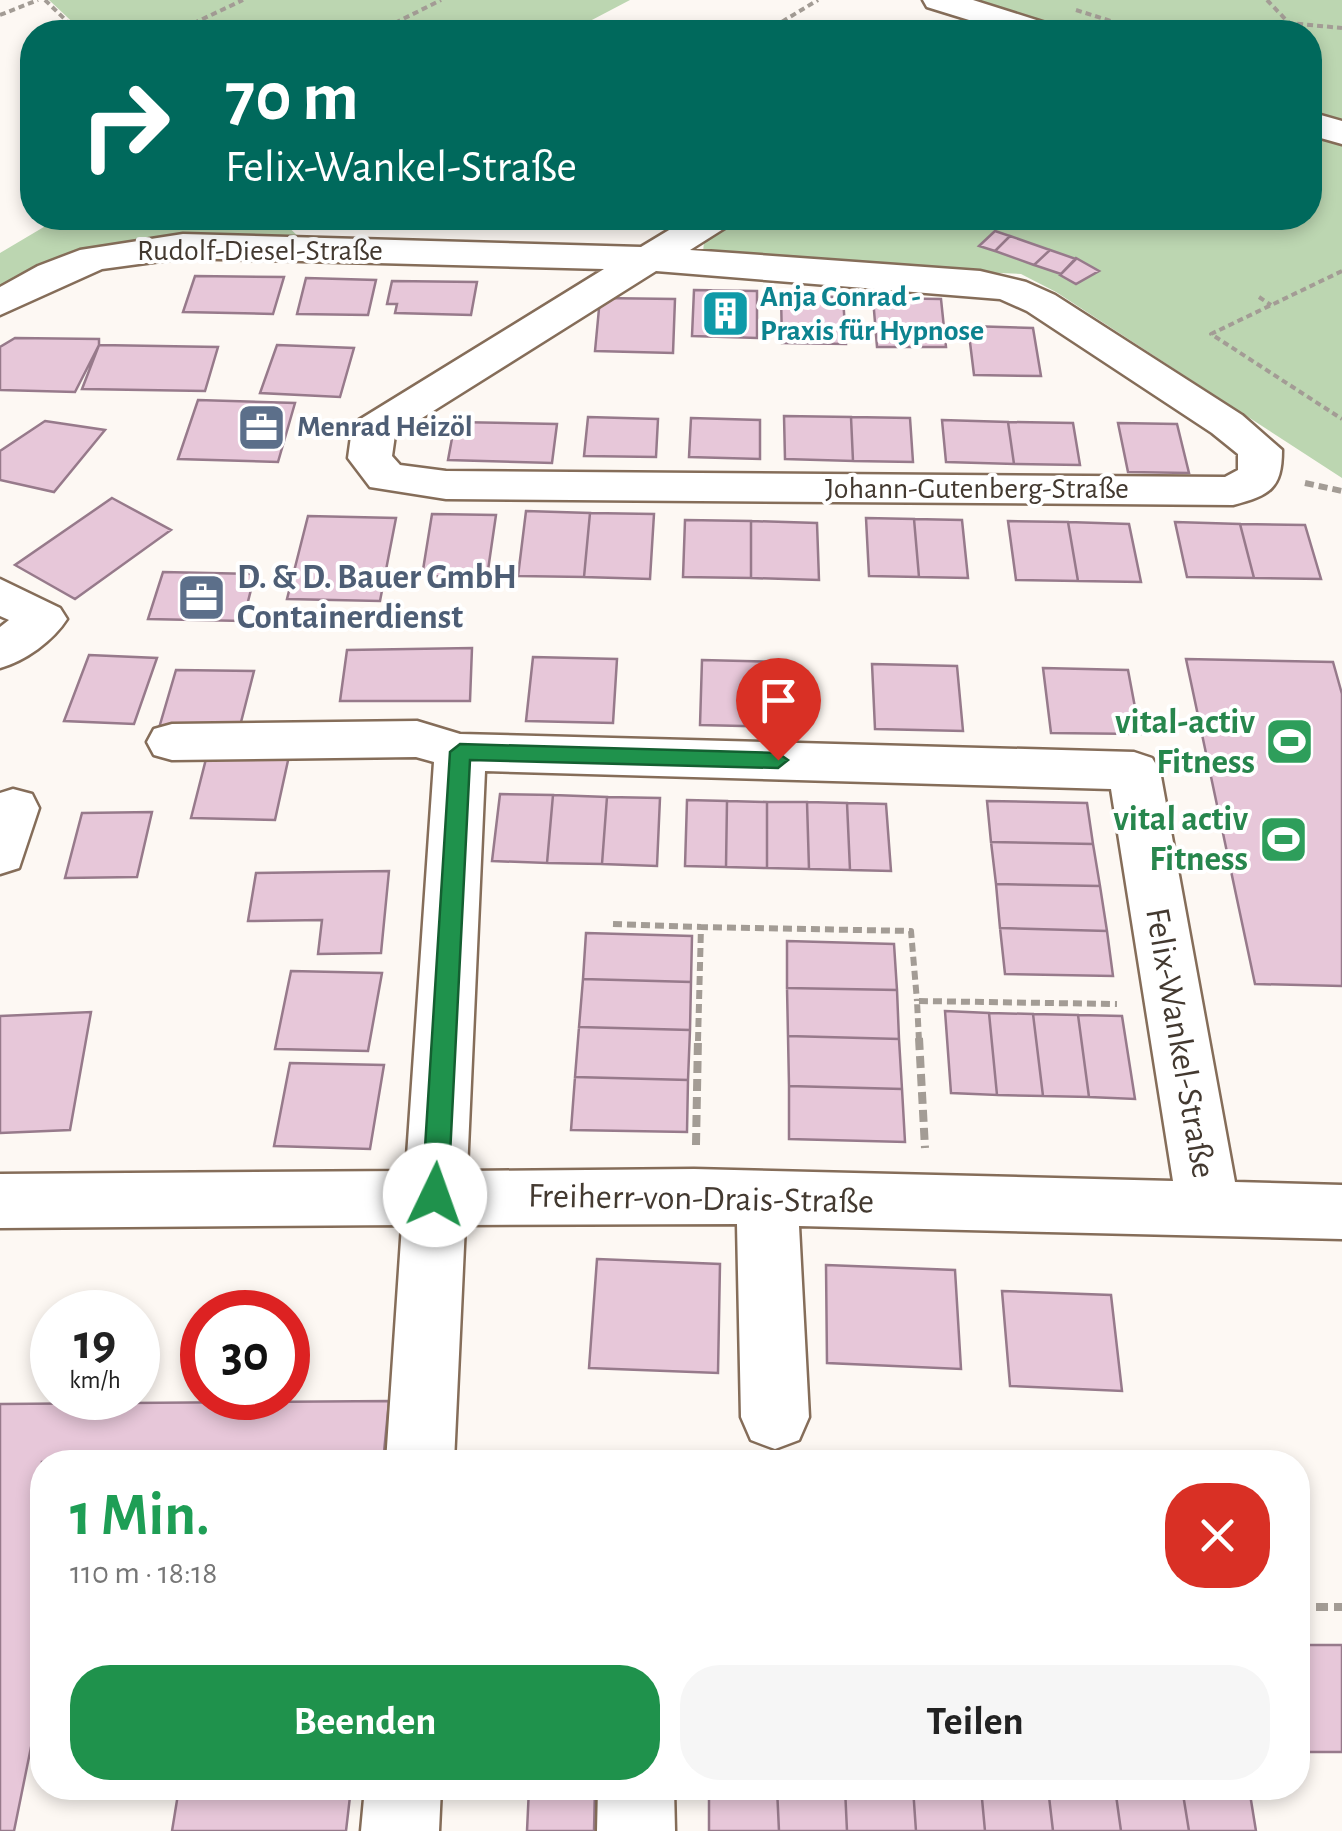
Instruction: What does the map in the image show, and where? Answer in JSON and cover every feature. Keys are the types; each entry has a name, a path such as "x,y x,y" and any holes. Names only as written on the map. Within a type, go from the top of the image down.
{"street":[{"path":"938,0 992,20"},
{"name":"Johann-Gutenberg-Straße","path":"651,259 980,284 1012,290 1042,303 1227,424 1260,450 1260,476 1233,491 446,485 386,477 370,458 374,429 696,230"},
{"name":"Rudolf-Diesel-Straße","path":"0,303 52,274 94,258 155,247 651,259"},
{"path":"0,595 43,619 0,651"},
{"name":"Felix-Wankel-Straße","path":"172,742 417,739 460,752 1134,770 1209,1210"},
{"path":"421,1450 460,752"},
{"name":"Freiherr-von-Drais-Straße","path":"0,1202 435,1195 694,1196 1342,1212"},
{"path":"767,1198 775,1418"},
{"path":"400,1831 401,1800"},
{"path":"636,1800 636,1831"}],"path":[{"path":"0,15 38,0"},
{"path":"45,0 66,20"},
{"path":"201,20 243,0"},
{"path":"401,20 441,0"},
{"path":"785,20 818,0"},
{"path":"1267,0 1286,20"},
{"path":"1062,6 1107,20"},
{"path":"1342,270 1211,334 1342,419"},
{"path":"1260,297 1270,306"},
{"path":"613,924 911,930 928,1204"},
{"path":"694,1196 701,927"},
{"path":"917,1000 1173,1005"},
{"path":"1310,1606 1342,1607"}],"green space":[{"path":"49,0 630,0 592,20 70,20"},
{"path":"962,0 1342,0 1342,125 1322,119 1322,20 1023,20"},
{"path":"1322,140 1342,146 1342,478 1056,292 1021,274 724,261 703,252 704,242 718,230 1322,230"},
{"path":"39,230 292,230 303,241 198,240 0,292 0,253"}],"building":[{"path":"995,231 1010,236 995,251 979,246"},
{"path":"1010,236 1050,250 1034,265 995,251"},
{"path":"1050,250 1076,259 1061,274 1034,265"},
{"path":"1076,258 1099,271 1076,284 1060,275"},
{"path":"195,276 284,277 273,314 183,312"},
{"path":"306,278 376,280 368,315 297,314"},
{"path":"392,281 477,282 471,315 395,313 397,304 387,304"},
{"name":"Anja Conrad - Praxis für Hypnose","path":"694,290 757,291 757,338 692,336"},
{"path":"781,296 843,297 846,344 782,343"},
{"path":"600,298 675,299 673,353 595,351"},
{"path":"873,298 941,299 946,347 877,347"},
{"path":"968,326 1033,328 1041,376 974,375"},
{"path":"15,338 99,339 99,345 75,392 0,390 0,347"},
{"path":"99,345 218,347 205,391 82,389"},
{"path":"277,345 354,348 340,397 260,393"},
{"path":"198,400 295,403 278,462 178,459"},
{"path":"784,416 851,417 853,461 785,459"},
{"path":"588,417 658,419 656,457 584,456"},
{"path":"851,417 910,418 913,462 853,461"},
{"path":"691,418 760,420 760,459 689,457"},
{"path":"942,420 1008,422 1014,464 946,462"},
{"path":"45,421 105,430 54,492 0,480 0,451"},
{"path":"455,422 557,424 552,463 448,460"},
{"path":"1008,422 1073,423 1080,465 1014,464"},
{"path":"1118,423 1177,424 1189,473 1128,472"},
{"path":"112,498 171,530 75,599 15,565"},
{"path":"526,511 590,513 584,577 518,576"},
{"path":"590,513 654,514 650,579 584,577"},
{"path":"432,514 496,515 487,577 422,576"},
{"path":"308,516 396,518 380,601 287,599"},
{"path":"866,518 914,519 919,577 869,576"},
{"path":"914,519 962,520 968,578 919,577"},
{"path":"685,520 751,521 751,578 683,577"},
{"path":"751,521 817,523 819,580 751,578"},
{"path":"1008,521 1068,522 1078,581 1016,580"},
{"path":"1068,522 1129,524 1141,582 1078,581"},
{"path":"1175,522 1240,524 1254,578 1187,577"},
{"path":"1240,524 1305,525 1321,579 1254,578"},
{"name":"D. & D. Bauer GmbH Containerdienst","path":"163,572 255,574 243,621 148,619"},
{"path":"472,648 470,701 340,701 347,650"},
{"path":"89,655 157,658 134,724 64,721"},
{"path":"533,657 617,659 613,723 526,721"},
{"name":"vital activ Fitness","path":"1186,659 1333,662 1342,694 1342,986 1255,984"},
{"path":"702,660 787,662 788,727 700,725"},
{"path":"872,664 957,666 963,731 875,729"},
{"path":"1043,668 1128,670 1140,734 1051,733"},
{"path":"176,670 254,671 239,730 159,728"},
{"path":"207,755 289,756 275,820 191,818"},
{"path":"500,794 553,795 547,863 492,861"},
{"path":"553,795 607,797 602,864 547,863"},
{"path":"607,797 660,798 657,866 602,864"},
{"path":"687,800 727,801 726,867 685,866"},
{"path":"727,801 767,802 767,868 726,867"},
{"path":"987,801 1087,803 1093,844 991,842"},
{"path":"767,802 807,802 809,869 767,868"},
{"path":"807,802 847,803 850,870 809,869"},
{"path":"847,803 886,804 891,871 850,870"},
{"path":"152,812 137,877 65,878 82,813"},
{"path":"991,842 1093,844 1100,886 996,884"},
{"path":"389,871 381,953 318,954 322,920 248,921 256,873"},
{"path":"996,884 1100,886 1107,931 1000,928"},
{"path":"1000,928 1107,931 1113,976 1005,974"},
{"path":"586,933 692,936 691,982 583,979"},
{"path":"787,941 894,944 897,990 787,988"},
{"path":"291,971 382,973 368,1051 275,1049"},
{"path":"583,979 691,982 690,1030 579,1027"},
{"path":"787,988 897,990 899,1039 788,1036"},
{"path":"945,1011 989,1013 997,1095 951,1093"},
{"path":"91,1012 70,1130 0,1133 0,1016"},
{"path":"989,1013 1033,1014 1043,1096 997,1095"},
{"path":"1033,1014 1078,1015 1089,1097 1043,1096"},
{"path":"1078,1015 1122,1016 1135,1099 1089,1097"},
{"path":"579,1027 690,1030 688,1080 575,1077"},
{"path":"788,1036 899,1039 902,1089 789,1086"},
{"path":"290,1063 384,1065 370,1149 274,1146"},
{"path":"575,1077 688,1080 687,1132 571,1130"},
{"path":"789,1086 902,1089 905,1142 789,1139"},
{"path":"597,1259 720,1264 718,1373 589,1368"},
{"path":"826,1265 955,1270 961,1369 827,1363"},
{"path":"1002,1291 1111,1295 1122,1391 1010,1386"},
{"path":"389,1401 384,1450 30,1450 30,1752 14,1831 0,1831 0,1404 30,1404 30,1420 160,1420 160,1403 180,1403 180,1420 310,1420 310,1402"},
{"path":"1310,1645 1342,1645 1342,1752 1310,1752"},
{"path":"177,1800 350,1800 346,1831 172,1831"},
{"path":"528,1800 595,1800 594,1831 527,1831"},
{"path":"709,1800 778,1800 779,1831 709,1831"},
{"path":"778,1800 846,1800 847,1831 779,1831"},
{"path":"846,1800 914,1800 916,1831 847,1831"},
{"path":"914,1800 982,1800 985,1831 916,1831"},
{"path":"982,1800 1049,1800 1053,1831 985,1831"},
{"path":"1049,1800 1117,1800 1121,1831 1053,1831"},
{"path":"1117,1800 1184,1800 1189,1831 1121,1831"},
{"path":"1184,1800 1251,1800 1256,1831 1189,1831"}],"place":[{"name":"Anja Conrad - Praxis für Hypnose","path":"725,314"},
{"name":"Menrad Heizöl","path":"262,427"},
{"name":"D. & D. Bauer GmbH Containerdienst","path":"202,597"},
{"name":"vital-activ Fitness","path":"1290,742"},
{"name":"vital activ Fitness","path":"1283,839"}],"route":[{"path":"435,1195 460,752 778,760"}]}
